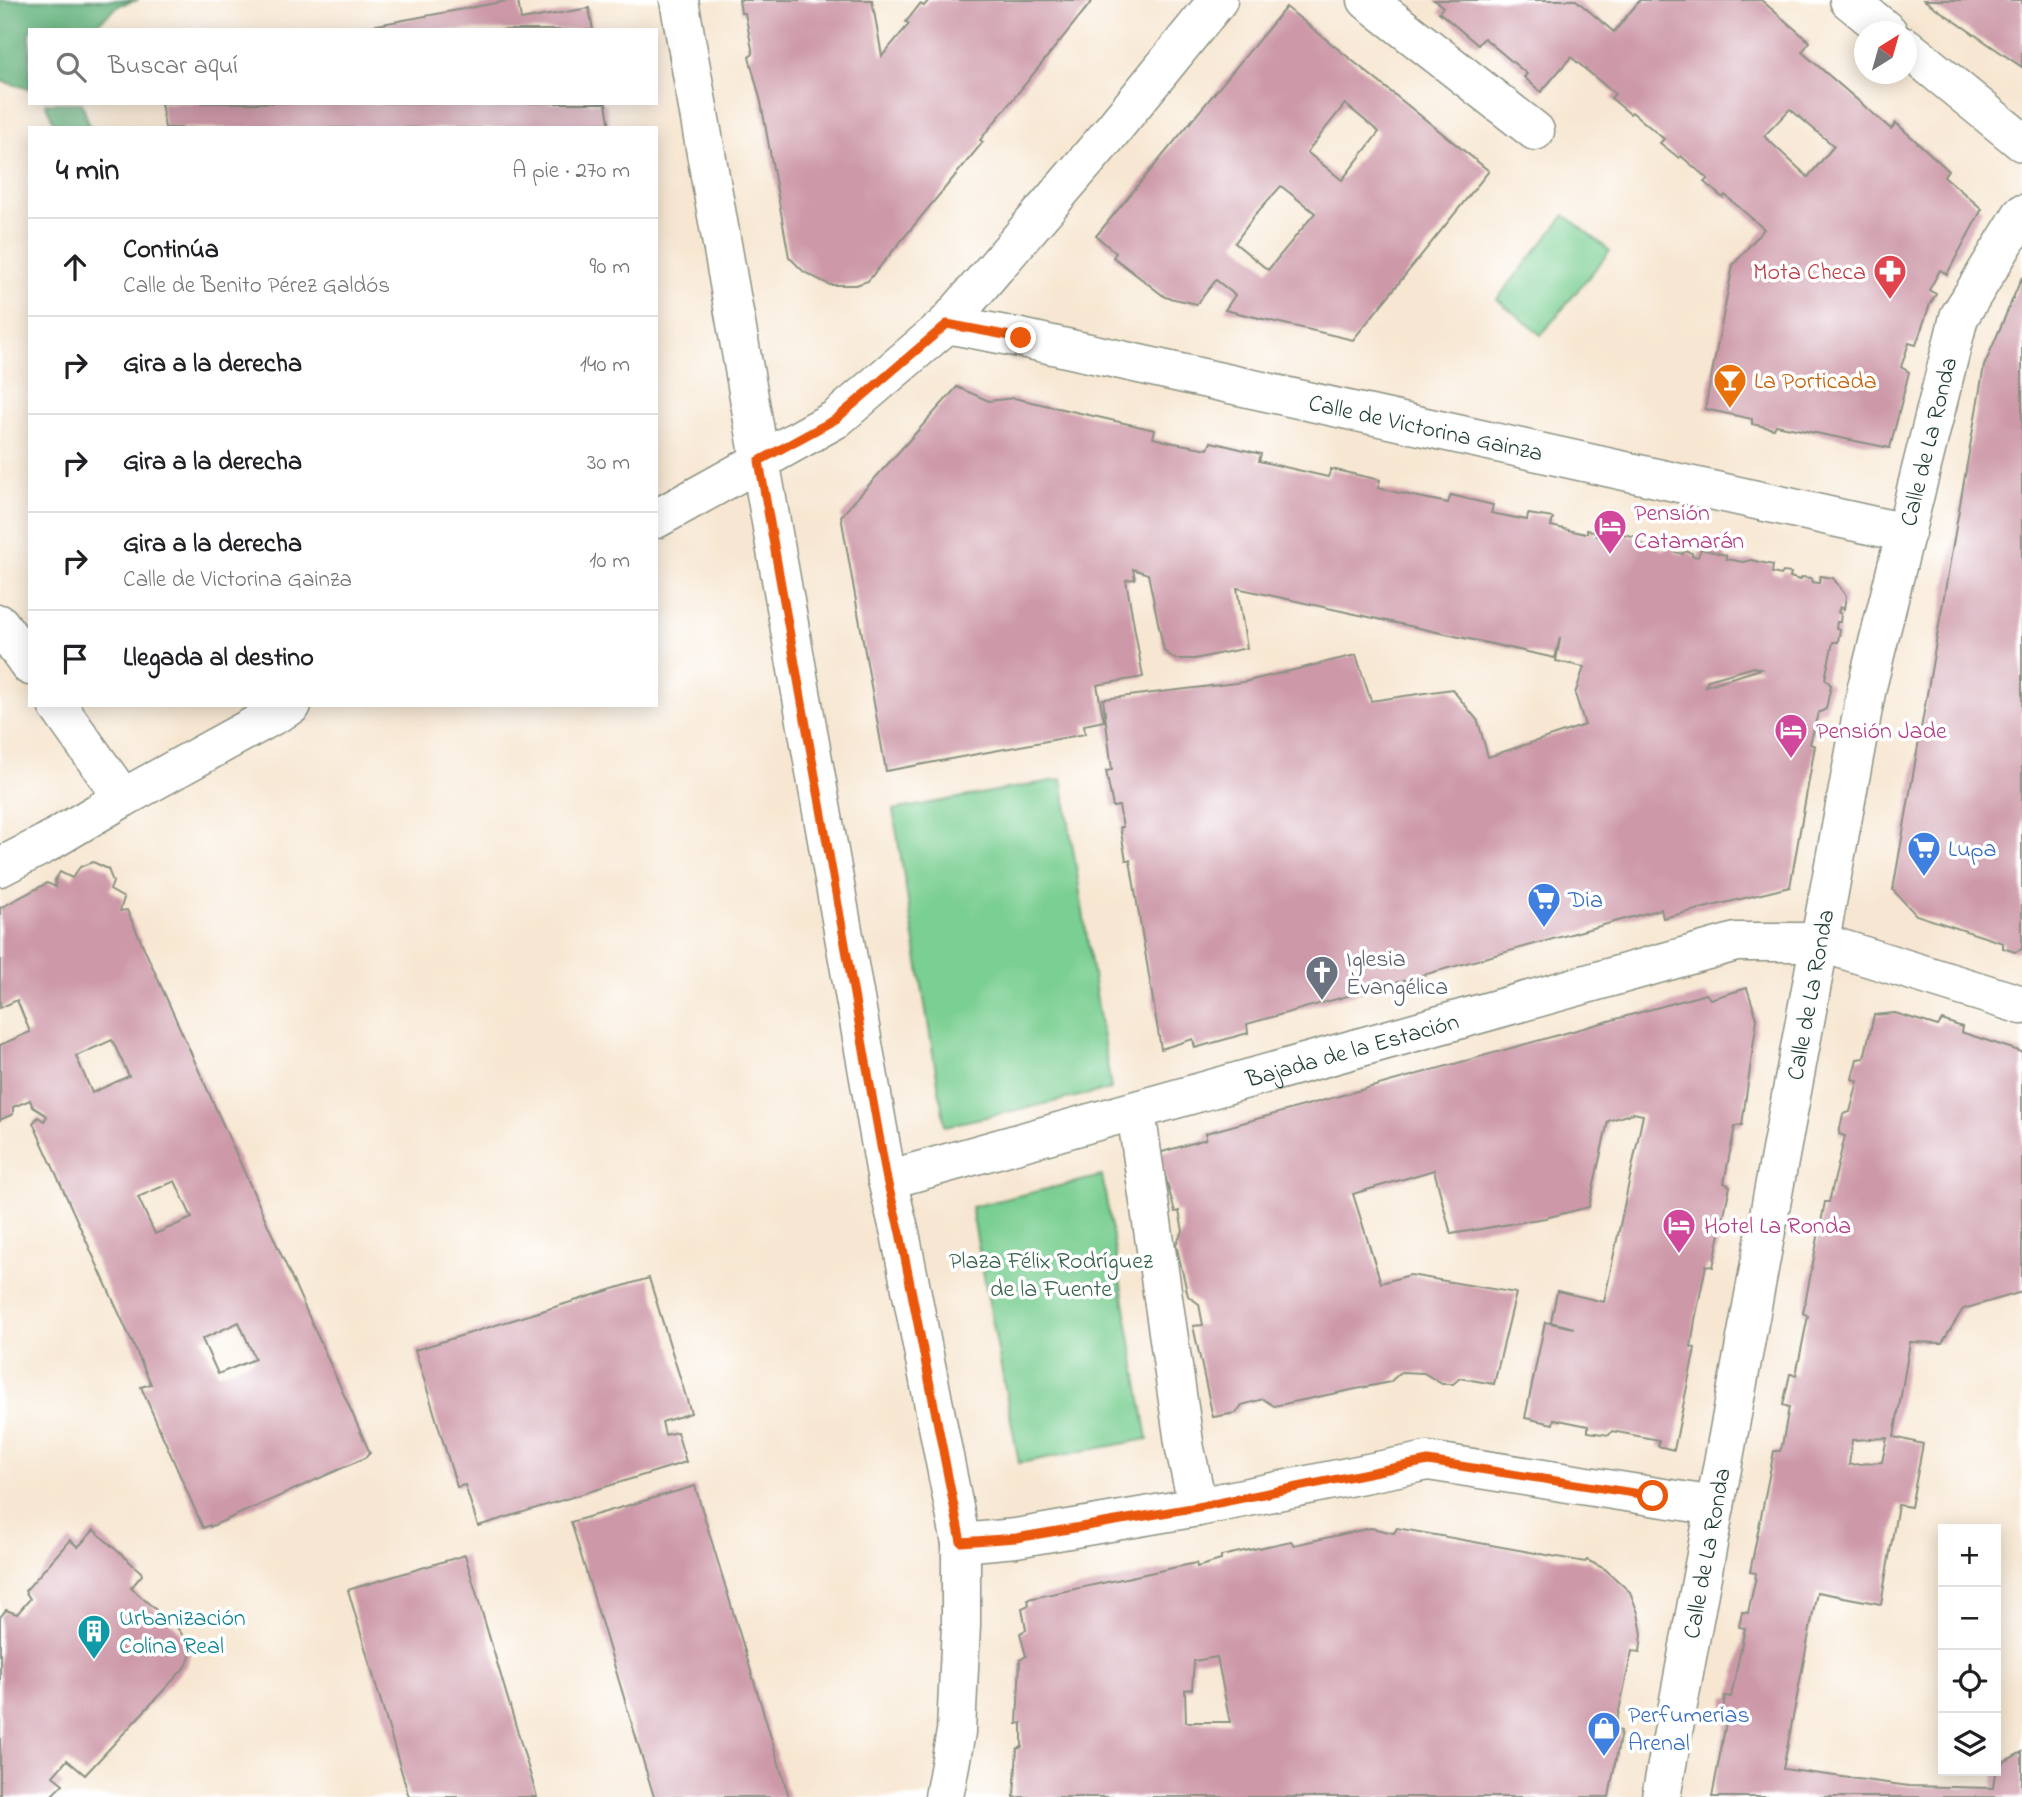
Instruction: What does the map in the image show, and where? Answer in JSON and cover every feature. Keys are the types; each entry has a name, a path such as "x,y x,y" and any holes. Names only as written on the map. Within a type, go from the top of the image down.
{"main road":[{"path":"679,0 887,1180 900,1233 961,1542 961,1625 956,1732 944,1797"},
{"path":"658,518 836,419 947,324 1218,0"},
{"path":"1367,0 1535,131"},
{"path":"1849,0 1875,21"},
{"path":"1917,56 2022,142"},
{"name":"Calle de La Ronda","path":"1661,1797 1867,687 1959,317 2022,214"},
{"name":"Calle de Victorina Gainza","path":"947,324 1035,341 1906,533"},
{"path":"0,624 28,663"},
{"path":"58,707 123,798"},
{"path":"0,867 288,707"},
{"name":"Bajada de la Estación","path":"887,1180 1736,942 1819,942 2022,1005"},
{"path":"1136,1112 1185,1449 1198,1507"},
{"path":"961,1542 1016,1538 1198,1507 1428,1461 1715,1506"}],"green space":[{"path":"0,0 138,0 120,5 92,28 28,28 28,88 0,81"},
{"path":"46,105 83,105 89,126 55,126"},
{"path":"1565,215 1610,251 1541,335 1497,299"},
{"path":"1062,779 1111,1089 945,1126 893,810"},
{"name":"Plaza Félix Rodríguez de la Fuente","path":"1102,1176 1148,1439 1019,1463 971,1207"}],"building":[{"path":"518,0 521,20 589,8 593,28 361,28"},
{"path":"739,0 872,0 882,56 909,24 906,22 920,4 924,6 929,0 1093,0 980,140 983,142 868,281 856,285 830,285 804,272 789,257 761,102 749,57 753,54 745,13 741,13"},
{"path":"1434,0 1576,0 1614,32 1640,0 1761,0 1810,42 1802,52 1891,129 1896,123 1948,170 1944,176 1982,209 1947,274 1940,270 1929,290 1936,294 1916,345 1909,343 1901,367 1909,372 1890,448 1776,425 1774,429 1752,424 1752,419 1705,409 1733,265 1764,229 1725,195 1723,198 1704,182 1708,179 1681,156 1679,158 1660,143 1664,139 1611,98 1615,94 1571,57 1541,92 1524,77 1527,74 1484,38 1478,45 1439,12 1443,7","holes":["1790,109 1834,146 1808,177 1764,136"]},
{"path":"1924,0 2022,0 2022,67"},
{"path":"1286,7 1489,171 1353,340 1225,310 1235,295 1216,280 1197,304 1165,297 1113,257 1116,253 1096,236","holes":["1345,104 1379,132 1342,180 1307,152","1281,186 1315,213 1268,270 1235,243"]},
{"path":"161,105 606,105 610,126 165,126"},
{"path":"2022,277 2022,949 2015,952 2003,948 2003,943 1916,915 1893,890 1984,366"},
{"path":"957,387 989,401 1014,398 1155,430 1153,438 1174,443 1208,449 1211,442 1261,454 1259,461 1328,477 1331,469 1380,480 1378,488 1413,496 1448,503 1451,495 1493,505 1491,513 1527,520 1528,514 1553,518 1551,526 1581,533 1587,533 1587,530 1602,537 1604,530 1660,542 1659,549 1675,549 1675,552 1683,554 1684,551 1698,557 1701,549 1726,555 1726,559 1743,562 1751,560 1773,565 1772,573 1791,573 1790,577 1800,580 1802,577 1811,578 1812,582 1819,583 1820,576 1833,578 1846,596 1844,609 1840,607 1838,612 1841,614 1836,628 1840,629 1838,642 1833,642 1825,679 1831,685 1826,709 1818,713 1810,744 1815,746 1790,887 1663,918 1661,909 1247,1024 1248,1033 1195,1048 1193,1039 1161,1049 1130,860 1126,860 1119,806 1113,807 1106,771 1112,770 1103,699 1244,682 1356,655 1371,701 1452,689 1478,721 1488,757 1585,725 1575,694 1584,667 1556,661 1560,638 1555,658 1237,588 1247,648 1194,659 1175,659 1164,651 1148,574 1133,569 1135,579 1126,580 1143,677 1097,685 1104,721 1084,725 1085,734 886,771 841,516","holes":["1754,667 1761,669 1705,686 1708,680"]},
{"path":"93,862 108,869 113,882 110,890 124,898 120,911 127,910 370,1453 365,1458 210,1527 203,1528 141,1387 151,1384 33,1123 38,1117 44,1121 47,1116 33,1107 30,1100 13,1107 13,1114 0,1120 0,1045 30,1032 17,1000 0,1008 0,908 47,883 56,887 55,880 60,872 72,878 80,867","holes":["112,1040 129,1076 92,1093 76,1056","175,1181 192,1218 155,1234 138,1197","239,1322 255,1359 218,1374 202,1339"]},
{"path":"1747,988 1757,1019 1742,1125 1735,1126 1724,1183 1730,1186 1713,1267 1706,1265 1691,1347 1695,1348 1674,1450 1658,1446 1659,1440 1612,1431 1609,1435 1588,1432 1588,1426 1554,1419 1553,1424 1525,1418 1545,1322 1574,1328 1551,1322 1557,1291 1604,1302 1643,1115 1633,1113 1608,1121 1589,1207 1545,1218 1451,1234 1434,1170 1353,1194 1381,1283 1410,1275 1516,1293 1494,1384 1460,1378 1453,1384 1442,1384 1424,1373 1401,1372 1390,1382 1274,1406 1263,1399 1242,1405 1236,1413 1213,1417 1193,1326 1203,1325 1199,1304 1188,1296 1176,1244 1183,1231 1179,1211 1175,1212 1159,1153 1206,1139 1206,1133 1706,994 1710,999"},
{"path":"1895,1013 1938,1026 1942,1020 1962,1027 1961,1032 2022,1052 2022,1292 1963,1309 1942,1343 1910,1342 1894,1437 1923,1444 1911,1507 1898,1505 1881,1604 1817,1592 1783,1769 1909,1786 1993,1788 1995,1776 2001,1776 2001,1763 2022,1752 2022,1797 1712,1797 1728,1712 1723,1710 1725,1696 1731,1697 1745,1628 1739,1627 1742,1612 1748,1613 1755,1581 1756,1573 1750,1572 1774,1451 1780,1451 1782,1446 1789,1407 1783,1405 1790,1374 1796,1375 1808,1316 1803,1313 1825,1202 1829,1202 1845,1136 1839,1134 1843,1114 1850,1112 1858,1081 1852,1079 1857,1059 1864,1058 1874,1015","holes":["1887,1438 1882,1462 1849,1465 1852,1440"]},
{"path":"649,1278 691,1413 662,1422 665,1435 677,1432 686,1462 478,1526 465,1485 457,1487 415,1350"},
{"path":"695,1486 789,1797 654,1797 571,1522"},
{"path":"1371,1528 1394,1533 1397,1528 1585,1562 1587,1560 1605,1569 1630,1592 1642,1634 1640,1652 1632,1651 1615,1729 1621,1731 1609,1797 1014,1797 1017,1749 1022,1747 1022,1723 1017,1724 1020,1660 1026,1656 1020,1633 1026,1630 1022,1608 1029,1605 1028,1599 1196,1563 1197,1567 1221,1560 1221,1556 1291,1541 1294,1545","holes":["1217,1657 1230,1722 1186,1722 1185,1690 1192,1689 1194,1661"]},
{"name":"Urbanización Colina Real","path":"94,1530 141,1572 142,1575 131,1588 179,1630 189,1645 187,1665 85,1775 67,1760 53,1776 63,1784 50,1797 0,1797 0,1617 6,1610 17,1614 30,1599 25,1591 70,1540 78,1547"},
{"path":"465,1555 537,1797 409,1797 348,1590"}],"place":[{"name":"Mota Checa","path":"1890,301"},
{"name":"La Porticada","path":"1730,410"},
{"name":"Pensión Catamarán","path":"1610,556"},
{"name":"Pensión Jade","path":"1791,760"},
{"name":"Lupa","path":"1924,878"},
{"name":"Dia","path":"1544,929"},
{"name":"Iglesia Evangélica","path":"1322,1002"},
{"name":"Hotel La Ronda","path":"1679,1255"},
{"name":"Urbanización Colina Real","path":"94,1661"},
{"name":"Perfumerias Arenal","path":"1604,1758"}],"route":[{"path":"1021,338 947,324 836,419 759,461 887,1180 900,1233 961,1542 1016,1538 1198,1507 1428,1461 1653,1496"}]}
